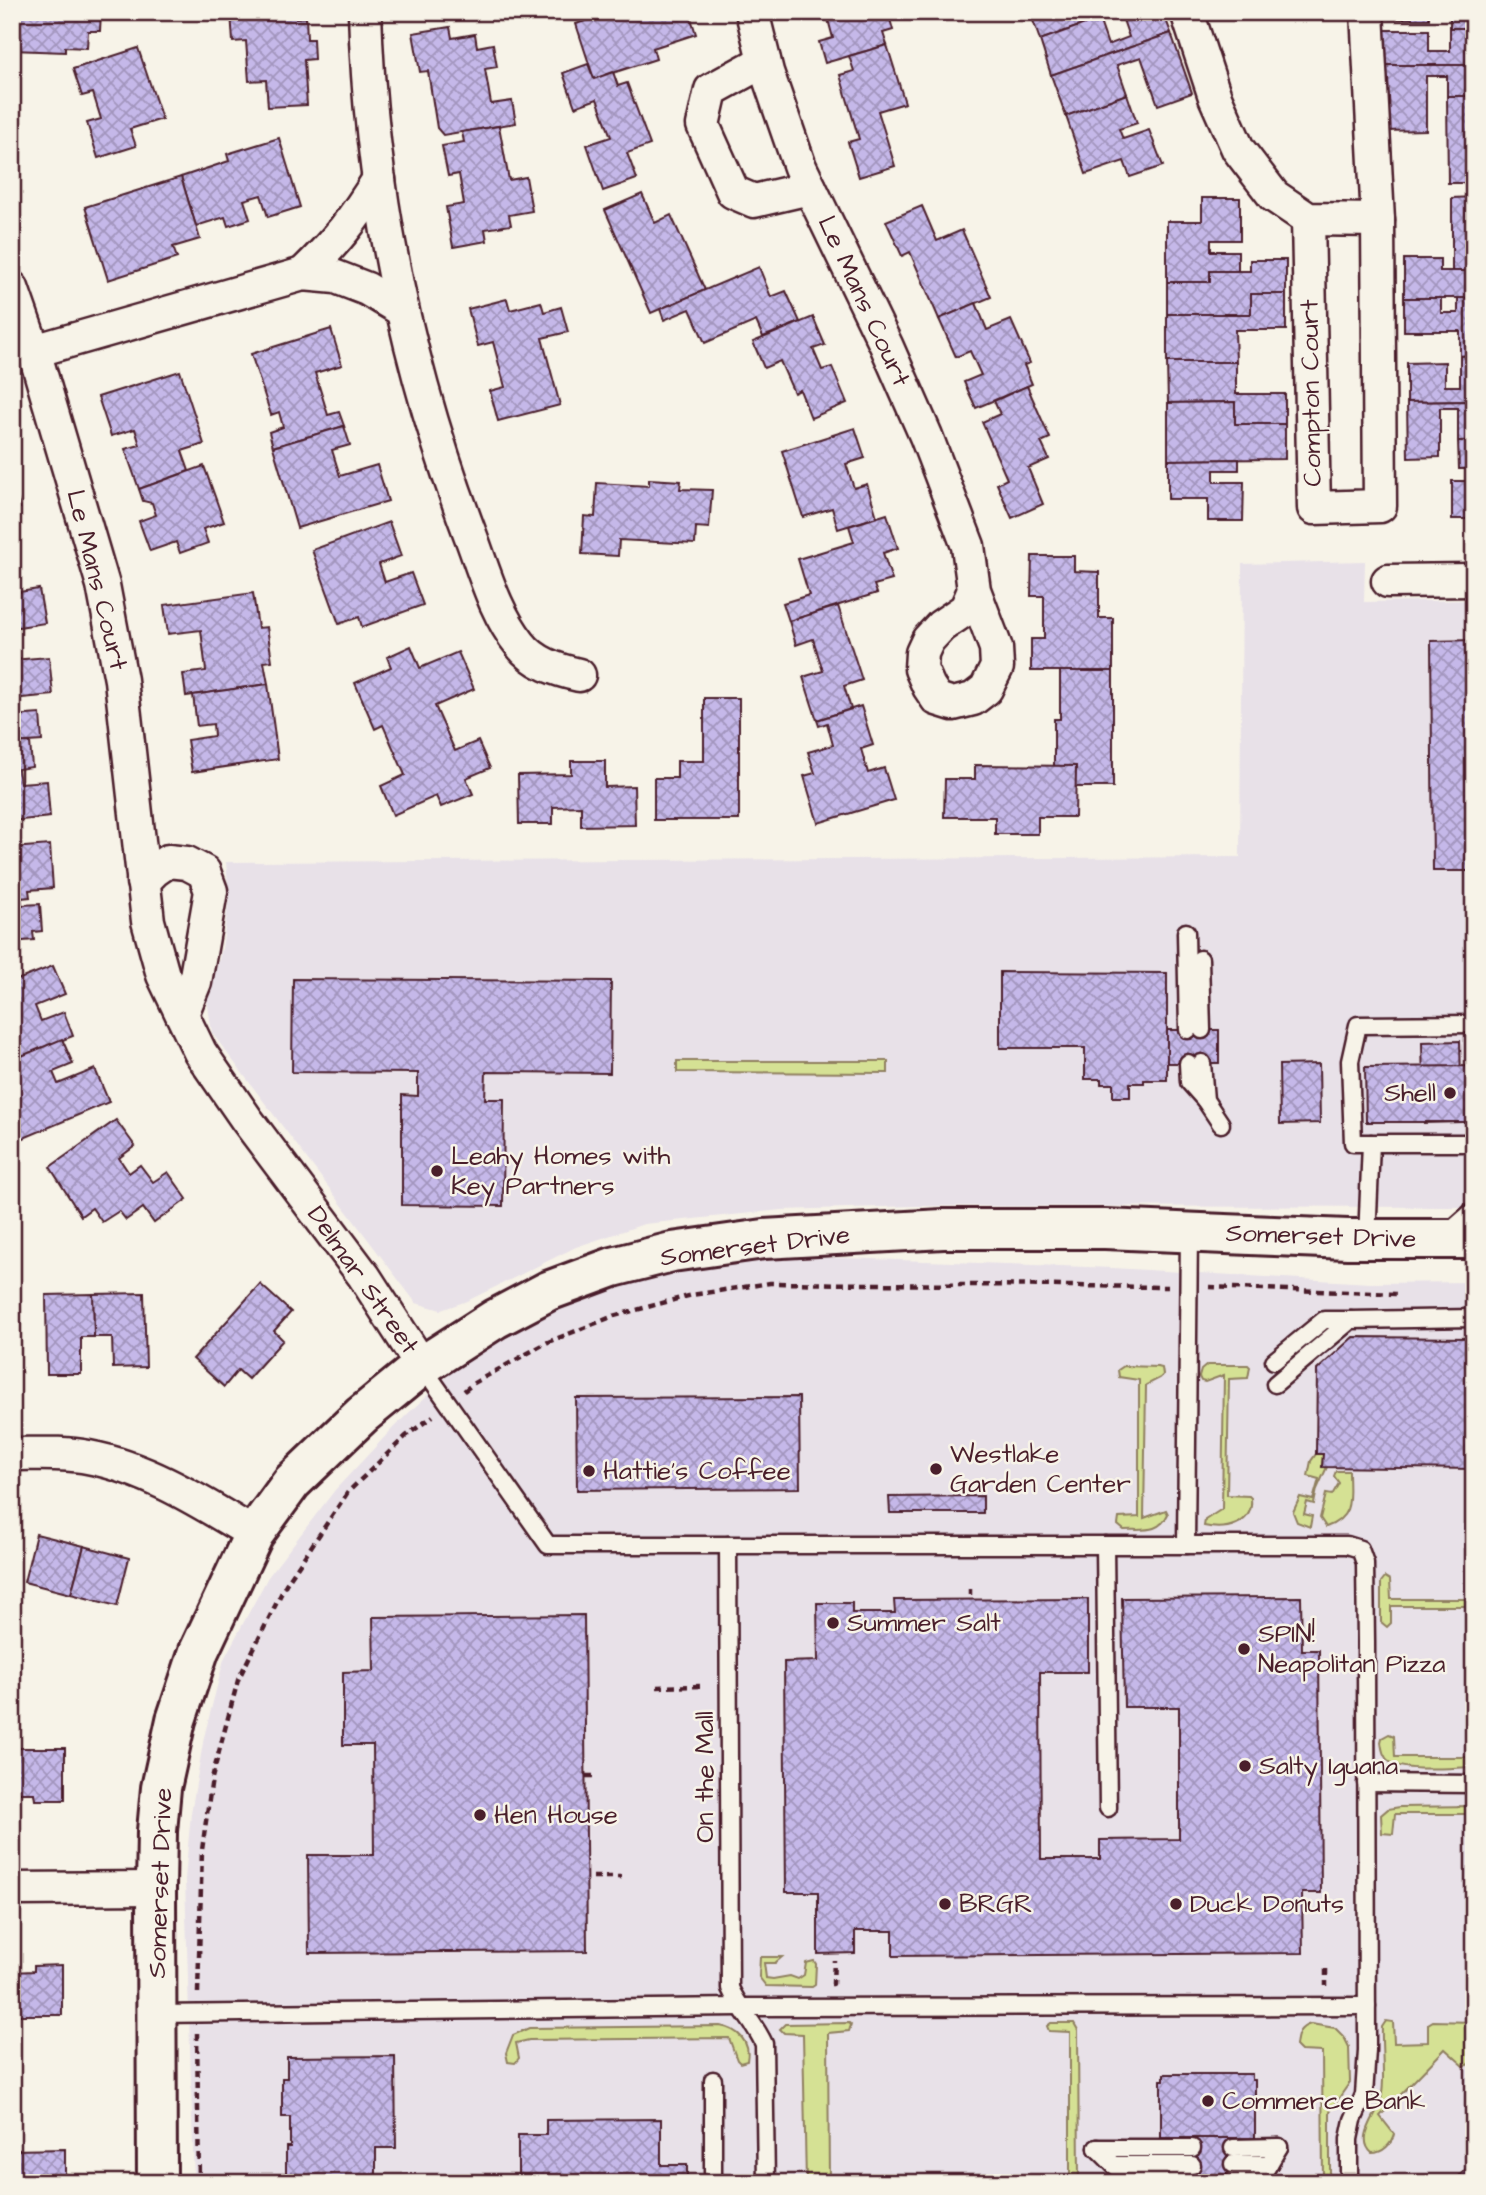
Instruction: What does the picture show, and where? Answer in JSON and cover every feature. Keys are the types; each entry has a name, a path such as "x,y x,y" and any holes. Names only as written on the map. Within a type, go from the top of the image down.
{"street":[{"path":"365,12 379,179 402,310 451,483 496,605 521,646 552,669 579,676"},
{"name":"Le Mans Court","path":"752,12 764,61 800,167 886,345 926,436 968,546 974,590"},
{"path":"1187,12 1215,97 1238,149 1274,196 1308,219 1378,220"},
{"name":"Compton Court","path":"1308,219 1314,508 1380,506 1378,220 1367,12"},
{"path":"764,61 710,90 704,125 733,192 754,201 810,188"},
{"path":"303,274 334,244 354,219 379,179"},
{"path":"34,351 303,274 336,277 367,289 402,310"},
{"name":"Le Mans Court","path":"12,288 34,351 103,585 121,680 135,814"},
{"path":"1388,581 1474,580"},
{"name":"Delmar Street","path":"135,814 148,921 163,975 200,1052 364,1276 422,1366"},
{"path":"143,882 167,862 187,863 204,873 211,891 195,982 182,1014"},
{"name":"Somerset Drive","path":"157,2183 156,1888 161,1788 176,1720 199,1651 254,1534 292,1482 362,1415 422,1366 495,1319 548,1291 613,1268 672,1252 764,1239 943,1229 1105,1229 1367,1239 1457,1239"},
{"path":"12,1454 62,1454 111,1462 171,1487 254,1534"},
{"path":"12,1889 156,1888"}],"lane":[{"path":"1186,932 1195,1030 1200,959"},
{"path":"1474,1024 1358,1025 1350,1061 1353,1143 1474,1143"},
{"path":"1195,1063 1205,1100 1221,1124"},
{"path":"1367,1239 1371,1143"},
{"path":"1457,1239 1474,1210"},
{"path":"1186,1545 1189,1232"},
{"path":"1274,1361 1324,1320 1474,1318"},
{"path":"1275,1384 1351,1320"},
{"name":"Delmar Street","path":"422,1366 548,1545 729,1545"},
{"path":"729,1545 1347,1545 1360,1549 1365,1563 1366,2081 1349,2139 1349,2183"},
{"name":"On the Mall","path":"729,1545 730,1988 738,2007"},
{"path":"1105,1545 1108,1808"},
{"path":"1366,1783 1474,1784"},
{"path":"156,2014 738,2007 1367,2006"},
{"path":"738,2007 758,2028 764,2044 766,2183"},
{"path":"713,2080 713,2183"},
{"path":"1233,2181 1259,2181 1269,2164 1279,2147 1233,2156 1269,2164"},
{"path":"1192,2148 1097,2148 1133,2181 1192,2173"}],"path":[{"path":"199,2183 196,2048 202,1850 212,1778 238,1680 286,1584 348,1492 406,1436 474,1383 548,1342 614,1316 692,1295 770,1283 1189,1287 1405,1294"},
{"path":"657,1687 703,1686"},
{"path":"586,1776 593,1776"},
{"path":"593,1877 621,1877"},
{"path":"820,1984 833,1984 834,1960"},
{"path":"1326,1969 1326,1987"}],"shaded area":[{"path":"1365,561 1364,602 1474,600 1474,1207 914,1206 782,1210 644,1224 576,1247 467,1301 441,1310 416,1303 212,1033 207,999 222,949 229,898 226,862 1240,857 1242,564"},
{"path":"791,1256 1113,1268 1370,1283 1474,1282 1474,2183 194,2183 185,1879 191,1813 204,1737 224,1659 268,1577 335,1490 394,1427 463,1361 499,1334 611,1283 719,1259"}],"green space":[{"path":"677,1061 888,1061 888,1073 677,1072"},
{"path":"1207,1365 1250,1367 1248,1378 1229,1379 1227,1495 1249,1496 1251,1507 1243,1520 1221,1528 1204,1526 1205,1520 1222,1509 1224,1375 1201,1381 1201,1370"},
{"path":"1124,1366 1162,1368 1163,1375 1146,1385 1144,1518 1166,1510 1168,1514 1160,1525 1150,1529 1124,1530 1118,1525 1119,1518 1139,1517 1139,1380 1119,1377 1118,1370"},
{"path":"1316,1454 1323,1454 1322,1467 1327,1467 1317,1489 1314,1504 1307,1502 1304,1514 1312,1516 1310,1527 1297,1522 1293,1512 1300,1497 1313,1500 1319,1479 1308,1476 1311,1461"},
{"path":"1336,1471 1349,1471 1348,1505 1342,1518 1326,1527 1320,1518 1326,1494 1332,1495 1339,1483 1334,1476"},
{"path":"1385,1577 1390,1580 1391,1599 1474,1599 1474,1606 1391,1606 1391,1623 1387,1627 1381,1622 1381,1582"},
{"path":"1389,1734 1394,1736 1395,1757 1474,1757 1474,1767 1418,1768 1397,1765 1388,1760 1382,1750 1382,1738"},
{"path":"1474,1806 1474,1814 1395,1814 1393,1834 1382,1833 1381,1815 1388,1809"},
{"path":"760,1957 782,1957 775,1963 764,1963 766,1978 773,1979 790,1976 798,1979 804,1975 806,1963 814,1961 815,1985 766,1986 759,1977"},
{"path":"1386,2021 1393,2022 1394,2043 1428,2042 1428,2024 1433,2021 1474,2022 1474,2059 1465,2067 1445,2049 1380,2116 1394,2134 1386,2147 1372,2153 1366,2135 1382,2096 1382,2027"},
{"path":"849,2023 849,2031 828,2033 829,2183 806,2183 803,2034 784,2033 780,2029 785,2024"},
{"path":"1051,2023 1074,2023 1078,2030 1079,2183 1070,2183 1070,2032 1049,2031 1047,2026"},
{"path":"1311,2024 1335,2028 1349,2047 1350,2082 1330,2111 1330,2183 1323,2183 1322,2052 1301,2051 1296,2046 1299,2032"},
{"path":"720,2026 738,2033 742,2038 747,2048 747,2061 740,2063 737,2060 729,2038 529,2040 516,2043 519,2058 515,2063 508,2062 506,2053 513,2035 529,2028"}],"building":[{"path":"12,12 101,12 100,31 88,31 87,48 65,47 65,52 12,50"},
{"path":"231,12 296,12 296,18 306,17 307,39 313,39 314,59 304,60 307,105 268,107 266,80 249,81 246,41 233,42"},
{"path":"612,12 640,12 642,16 652,12 689,12 696,34 653,48 656,59 594,79 576,24"},
{"path":"826,12 888,12 893,30 883,33 887,45 825,63 819,42 833,38"},
{"path":"1030,12 1096,12 1099,19 1040,40"},
{"path":"1137,12 1163,12 1171,33 1051,75 1040,40 1099,19 1108,45 1129,37 1122,17"},
{"path":"1390,12 1429,12 1429,19 1390,19"},
{"path":"1450,12 1474,12 1474,28 1450,28"},
{"path":"450,27 452,38 475,34 477,47 493,44 497,67 485,69 491,104 512,101 516,123 443,135 437,128 428,71 420,72 413,33"},
{"path":"1450,28 1474,28 1474,65 1385,65 1385,30 1429,30 1429,51 1450,51"},
{"path":"1171,33 1192,93 1158,105 1141,57 1117,65 1127,94 1066,116 1051,75"},
{"path":"887,45 905,103 878,111 895,166 859,177 848,142 859,139 840,75 854,71 849,56"},
{"path":"138,48 162,119 130,129 136,146 98,158 87,123 101,119 93,93 82,96 73,69"},
{"path":"588,64 594,79 613,72 618,86 627,83 650,145 627,153 637,179 603,191 587,145 611,137 597,99 575,107 563,73"},
{"path":"1385,65 1474,65 1474,96 1447,96 1447,76 1426,76 1426,130 1385,131"},
{"path":"1127,94 1137,123 1119,129 1123,139 1149,130 1163,166 1130,177 1124,161 1086,174 1066,116"},
{"path":"1447,96 1474,96 1474,183 1448,183"},
{"path":"499,126 509,180 526,177 532,211 509,215 511,225 485,229 487,241 453,247 446,207 464,204 459,174 448,176 442,146 464,142 462,132"},
{"path":"279,138 300,207 268,217 261,195 244,200 250,219 228,226 225,217 196,226 181,177 229,161 227,154"},
{"path":"181,177 200,239 173,247 177,258 108,280 85,207"},
{"path":"642,194 655,223 671,215 705,290 651,313 605,210"},
{"path":"1474,197 1474,271 1452,271 1452,198"},
{"path":"1202,198 1240,198 1240,240 1211,240 1211,251 1238,251 1238,271 1210,271 1210,282 1167,282 1167,221 1202,221"},
{"path":"922,206 937,241 962,230 991,297 939,319 910,252 902,256 886,221"},
{"path":"1404,259 1440,259 1440,271 1474,271 1474,298 1404,298"},
{"path":"1250,260 1286,260 1286,294 1251,294 1251,314 1167,314 1167,282 1210,282 1210,271 1250,271"},
{"path":"759,267 771,297 786,291 800,322 763,337 756,321 705,343 690,309 664,320 660,309"},
{"path":"1251,294 1286,294 1286,330 1235,330 1236,362 1167,362 1167,314 1251,314"},
{"path":"1404,298 1441,298 1441,313 1458,313 1458,298 1474,298 1474,355 1460,356 1460,331 1404,331"},
{"path":"507,299 510,310 541,302 544,312 561,307 568,332 542,338 560,405 498,421 490,391 505,387 493,342 478,346 468,309"},
{"path":"976,303 987,330 1011,320 1030,363 1024,365 1032,384 976,408 964,382 981,375 970,351 956,357 939,319"},
{"path":"813,317 825,345 813,349 822,370 832,367 847,403 811,418 800,390 794,393 780,361 764,368 753,342"},
{"path":"331,329 342,365 315,373 328,415 339,412 344,426 273,447 269,432 283,427 279,412 271,415 251,354"},
{"path":"1474,355 1474,401 1407,402 1407,363 1445,362 1445,386 1460,386 1460,356"},
{"path":"1167,362 1236,362 1236,394 1285,394 1285,424 1235,424 1235,402 1168,403"},
{"path":"180,371 204,444 182,451 189,471 139,489 125,449 140,445 135,429 111,436 98,397"},
{"path":"1027,386 1050,438 1041,442 1049,459 1028,468 1043,504 1012,518 997,484 1007,479 982,422 1000,414 994,401"},
{"path":"1474,401 1474,441 1458,441 1458,408 1440,408 1440,457 1408,458 1407,402"},
{"path":"1235,402 1235,424 1285,424 1285,459 1168,460 1168,403"},
{"path":"344,426 350,445 332,450 340,476 377,465 388,501 297,528 273,447"},
{"path":"855,428 865,458 846,464 854,488 867,484 877,517 838,529 832,508 803,517 782,451"},
{"path":"1458,441 1474,441 1474,469 1459,469"},
{"path":"1239,459 1239,470 1214,470 1214,482 1244,482 1243,521 1208,521 1208,499 1168,499 1168,460"},
{"path":"204,466 224,522 203,529 208,543 180,553 176,542 150,551 139,521 156,515 152,503 143,501 139,489"},
{"path":"649,479 681,481 680,489 712,490 709,528 696,527 695,544 619,540 618,556 582,554 584,516 595,517 597,483 649,486"},
{"path":"1452,481 1474,481 1474,519 1452,519"},
{"path":"12,482 20,508 12,510"},
{"path":"887,514 898,548 883,553 892,580 874,585 877,593 789,621 783,603 809,595 798,559 854,542 849,526"},
{"path":"389,522 401,556 379,564 385,582 411,573 423,605 362,627 359,617 339,624 312,550"},
{"path":"12,550 17,581 12,582"},
{"path":"1032,556 1074,556 1074,571 1099,572 1099,618 1113,618 1113,671 1031,671 1031,639 1044,639 1044,596 1031,596"},
{"path":"39,589 45,623 12,628 12,593"},
{"path":"253,593 258,628 267,627 272,661 264,662 268,684 186,696 183,674 206,671 201,630 168,634 164,605"},
{"path":"838,606 862,680 844,686 851,709 817,720 803,677 823,671 813,639 796,645 789,621"},
{"path":"1474,640 1474,871 1433,871 1431,641"},
{"path":"411,646 420,668 458,652 474,689 435,706 455,751 478,741 490,768 466,778 473,794 441,807 436,796 393,815 381,786 405,775 383,725 375,729 355,683 391,667 387,657"},
{"path":"49,657 53,695 12,699 12,660"},
{"path":"1060,671 1113,671 1113,787 1075,787 1076,766 1054,766 1054,719 1060,719"},
{"path":"268,684 278,759 192,772 187,740 214,736 213,724 197,726 193,695"},
{"path":"704,698 739,698 739,820 654,820 654,778 677,778 677,761 704,761"},
{"path":"861,706 873,745 861,749 868,773 884,768 894,800 818,823 804,776 815,773 808,752 833,745 827,723 819,726 817,720"},
{"path":"40,714 42,741 12,743 12,716"},
{"path":"30,742 32,767 18,769 20,783 47,781 50,817 12,821 12,743"},
{"path":"571,761 605,761 605,787 634,786 635,825 581,826 581,806 553,807 553,824 519,824 518,775 571,774"},
{"path":"975,765 1076,766 1075,817 1038,817 1038,834 995,834 995,817 944,817 945,779 975,779"},
{"path":"50,845 53,888 29,890 30,897 21,898 22,905 40,904 42,931 33,932 34,940 12,942 12,848"},
{"path":"53,966 65,994 35,1006 41,1021 64,1012 73,1036 12,1060 12,982"},
{"path":"1000,972 1167,973 1167,1080 1130,1083 1130,1097 1113,1097 1113,1084 1101,1084 1101,1079 1085,1079 1085,1048 1000,1048"},
{"path":"293,979 611,981 610,1073 486,1072 485,1099 504,1099 503,1206 402,1205 402,1095 418,1096 418,1073 292,1072"},
{"path":"1167,1030 1219,1030 1219,1063 1167,1063"},
{"path":"62,1039 73,1064 53,1072 58,1084 95,1069 109,1102 12,1143 12,1060"},
{"path":"1460,1041 1462,1122 1424,1123 1422,1042"},
{"path":"1319,1064 1320,1123 1280,1124 1279,1065"},
{"path":"1474,1066 1474,1122 1366,1122 1365,1067"},
{"path":"116,1120 135,1146 119,1158 129,1173 140,1165 153,1182 168,1172 187,1199 154,1223 143,1208 126,1220 119,1211 102,1222 92,1208 81,1216 50,1167"},
{"path":"260,1284 291,1312 274,1331 283,1340 248,1379 238,1370 224,1387 193,1359"},
{"path":"144,1293 146,1367 113,1368 112,1337 94,1337 93,1294"},
{"path":"93,1294 94,1337 81,1337 81,1374 47,1374 46,1295"},
{"path":"1353,1337 1474,1338 1474,1469 1322,1467 1323,1454 1316,1454 1317,1370"},
{"path":"799,1397 800,1488 577,1490 576,1398"},
{"path":"983,1496 983,1513 890,1513 889,1497"},
{"path":"36,1534 84,1546 71,1594 24,1582"},
{"path":"84,1546 129,1558 117,1606 71,1594"},
{"path":"1301,1597 1302,1650 1319,1650 1321,1893 1302,1893 1303,1953 893,1956 893,1931 855,1931 855,1953 818,1954 818,1892 786,1892 784,1662 818,1661 817,1603 852,1603 852,1613 895,1613 894,1600 1088,1599 1088,1672 1040,1672 1041,1859 1100,1859 1100,1840 1179,1839 1179,1707 1124,1707 1122,1598"},
{"name":"Hen House","path":"584,1615 587,1951 309,1953 308,1855 374,1855 373,1745 343,1745 343,1672 374,1671 373,1617"},
{"path":"12,1748 65,1748 65,1800 35,1800 34,1793 12,1793"},
{"path":"62,1965 62,2015 12,2015 12,1972 34,1971 34,1966"},
{"path":"395,2056 396,2148 376,2148 376,2183 286,2183 286,2147 290,2147 290,2117 282,2117 282,2078 287,2078 287,2057"},
{"path":"1164,2074 1252,2074 1252,2080 1255,2080 1255,2138 1161,2138 1161,2080 1164,2080"},
{"path":"661,2119 661,2165 687,2165 687,2183 545,2183 544,2179 518,2179 518,2135 546,2135 546,2120"},
{"path":"1192,2138 1233,2138 1233,2183 1192,2183"},
{"path":"65,2149 65,2182 12,2183 12,2150"},
{"path":"1474,2161 1474,2183 1452,2183"}],"place":[{"name":"Shell","path":"1450,1093"},
{"name":"Leahy Homes with Key Partners","path":"437,1171"},
{"name":"Westlake Garden Center","path":"936,1469"},
{"name":"Hattie’s Coffee","path":"589,1471"},
{"name":"Summer Salt","path":"833,1623"},
{"name":"SPIN! Neapolitan Pizza","path":"1244,1649"},
{"name":"Salty Iguana","path":"1245,1766"},
{"name":"Hen House","path":"480,1815"},
{"name":"BRGR","path":"945,1904"},
{"name":"Duck Donuts","path":"1176,1904"},
{"name":"Commerce Bank","path":"1208,2101"}]}
